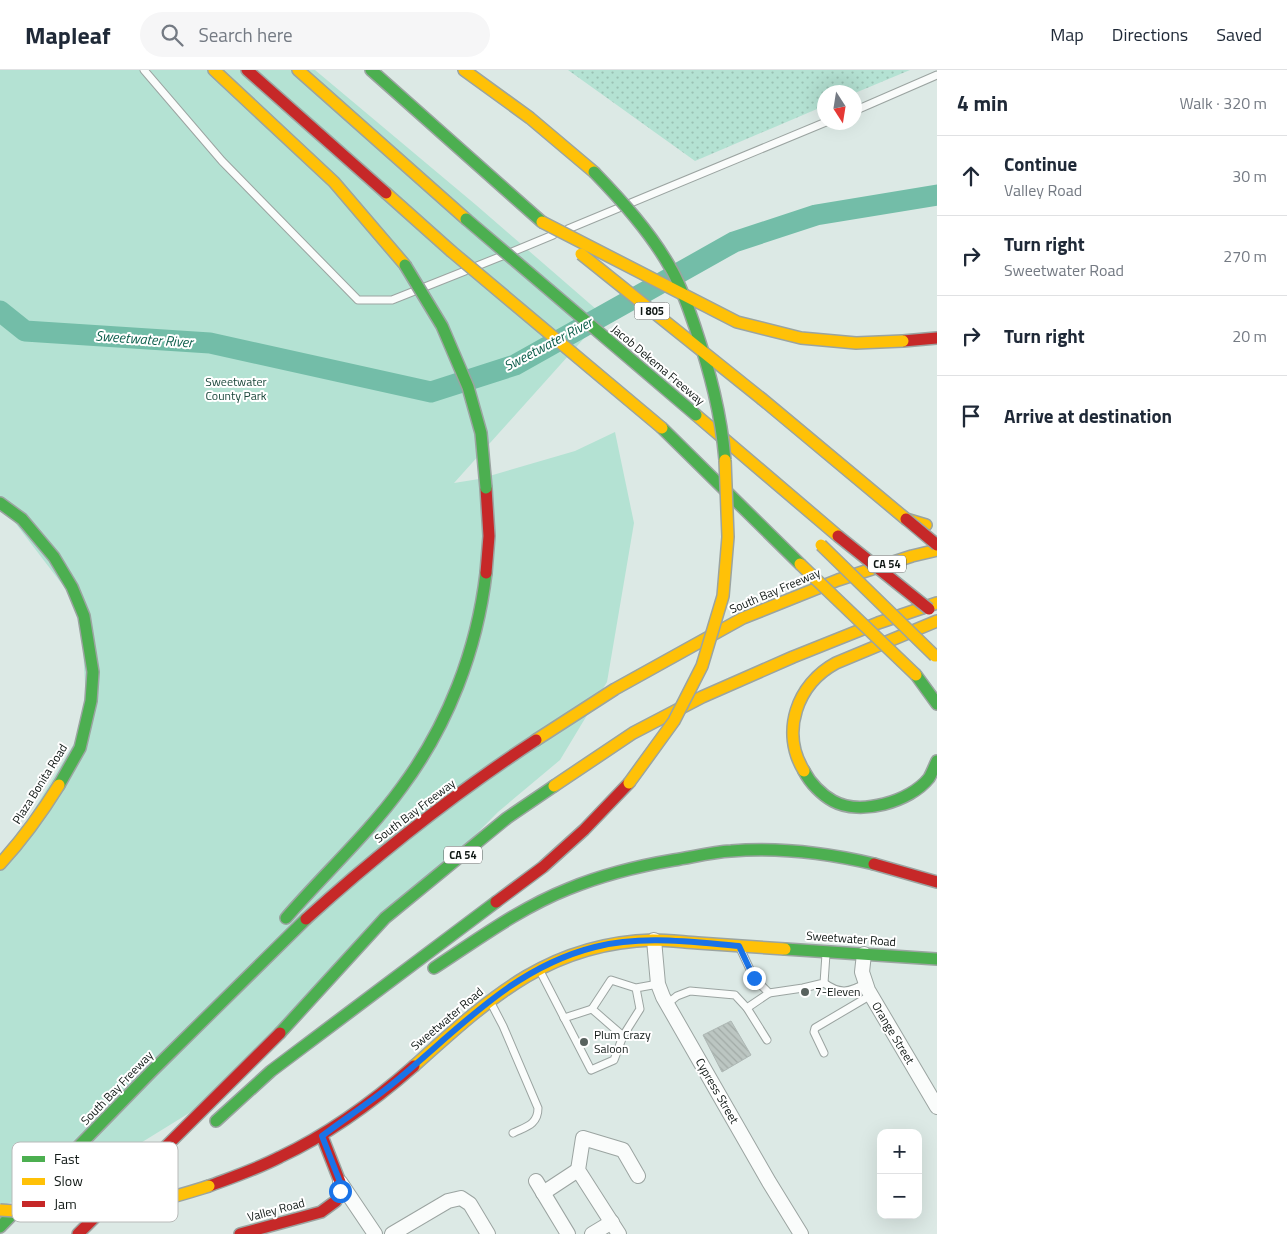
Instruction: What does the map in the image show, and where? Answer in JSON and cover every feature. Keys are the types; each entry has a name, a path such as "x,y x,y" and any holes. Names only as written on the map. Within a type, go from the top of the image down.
{"main road":[{"path":"214,70 334,182 405,265 442,326 468,387 480,433 486,488 488,551 477,627 443,722 403,786 277,928"},
{"path":"247,70 451,250 662,428 916,675 937,704"},
{"name":"Jacob Dekema Freeway","path":"298,70 466,219 838,536 937,616"},
{"name":"I 805","path":"371,70 542,222 762,399 937,545"},
{"path":"206,1130 271,1071 543,867 584,830 630,783 674,721 702,666 723,596 728,537 727,478 722,426 706,360 687,304 671,268 652,239 624,203 594,172 530,118 464,70"},
{"path":"542,222 737,322 802,338 856,343 937,338"},
{"path":"765,474 802,521"},
{"name":"Plaza Bonita Road","path":"0,502 22,519 54,557 72,587 84,616 93,672 91,701 80,748 43,811 21,841 0,864"},
{"path":"906,519 932,526 937,531"},
{"path":"838,580 904,548 937,539"},
{"path":"818,541 936,657"},
{"name":"South Bay Freeway","path":"83,1142 287,936 359,871 498,765 614,689 743,618 838,580 912,556 937,550"},
{"name":"CA 54","path":"171,1142 266,1049 384,918 507,818 633,733 702,697 793,657 937,603"},
{"path":"937,622 847,659 818,674 801,695 793,718 792,740 801,769 815,787 834,802 853,807 878,806 896,802 914,791 929,777 937,761"},
{"path":"423,974 528,908 568,889 644,864 728,851 770,850 843,856 937,882"},
{"name":"Sweetwater Road","path":"178,1195 209,1186 279,1158 322,1136 388,1088 490,1001 517,981 559,959 596,947 654,940 937,959"},
{"path":"151,1072 252,957"},
{"path":"338,1021 383,1000 399,990"},
{"path":"322,1136 340,1182"},
{"name":"Valley Road","path":"240,1234 321,1212 336,1201 340,1191 340,1182"},
{"name":"South Bay Freeway","path":"0,1227 12,1215"},
{"name":"CA 54","path":"78,1234 90,1222"},
{"path":"92,1234 105,1222"}],"street":[{"name":"Cypress Street","path":"654,940 658,984 667,1004 801,1234"},
{"name":"Orange Street","path":"864,954 862,972 868,989 937,1107"},
{"path":"592,1234 615,1228 578,1170 582,1138 623,1150 638,1176"},
{"path":"543,1193 578,1170"},
{"path":"536,1181 568,1234"},
{"path":"340,1182 375,1234"},
{"path":"392,1234 448,1201 461,1198 470,1204 488,1234"}],"lane":[{"path":"144,70 222,161 358,300 392,300 650,196 817,126"},
{"path":"862,108 937,75"},
{"path":"739,946 754,978 768,993"},
{"path":"824,982 826,951"},
{"path":"539,968 591,1070 614,1060 623,1036 640,1009 636,988"},
{"path":"564,1018 592,1009 611,980 636,988 658,984"},
{"path":"747,1008 768,993 803,988 824,982"},
{"path":"824,982 834,990 868,989"},
{"path":"824,1053 814,1032 815,1028 868,989"},
{"path":"667,1004 677,996 690,991 735,995 747,1008 767,1040"},
{"path":"490,1001 503,1026 538,1108 538,1116 534,1122 513,1133"},
{"path":"592,1009 623,1036"}],"green space":[{"name":"Sweetwater County Park","path":"0,70 315,70 476,205 604,316 454,483 479,479 575,451 615,432 634,523 607,682 560,760 498,812 220,1094 142,1142 12,1142 12,1202 0,1206 0,866 87,722 81,609 0,503"},
{"path":"568,70 910,70 862,90 862,85 817,85 817,109 695,161"}],"building":[{"path":"731,1021 751,1055 722,1072 703,1035"}],"waterway":[{"name":"Sweetwater River","path":"0,311 25,331 210,343 431,392 515,365 734,242 816,215 937,195"}],"traffic: fast":[{"path":"371,70 542,222"},
{"path":"594,172 645,229 678,281 710,376 718,409 725,460"},
{"path":"466,219 696,415"},
{"path":"405,265 442,326 468,387 481,433 486,488"},
{"path":"662,428 800,564"},
{"path":"0,503 22,519 54,557 72,587 84,616 93,672 91,701 80,748 59,785"},
{"path":"286,918 389,804 433,738 458,686 468,658 482,602 486,573"},
{"path":"916,675 937,704"},
{"path":"804,771 817,788 833,801 844,805 870,807 897,800 910,794 929,778 937,761"},
{"path":"280,1033 385,918 507,818 554,786"},
{"path":"434,968 533,905 594,879 634,868 710,853 749,850 803,852 874,864"},
{"path":"216,1121 271,1071 496,902"},
{"path":"83,1142 306,919"},
{"path":"785,949 937,959"},
{"path":"0,1227 12,1215"}],"traffic: slow":[{"path":"214,70 334,182 405,265"},
{"path":"298,70 466,219"},
{"path":"464,70 530,118 594,172"},
{"path":"386,193 451,251"},
{"path":"542,222 737,322 801,338 856,343 903,341"},
{"path":"451,251 662,428"},
{"path":"581,254 762,399"},
{"path":"762,399 906,519 926,525"},
{"path":"696,415 838,536"},
{"path":"629,783 674,721 702,666 723,596 728,537 725,460"},
{"path":"821,545 935,656"},
{"path":"536,740 615,689 743,618 838,580 912,556 937,550"},
{"path":"800,564 916,675"},
{"path":"554,786 633,733 702,697 793,657 878,623 937,603"},
{"path":"804,771 793,741 793,725 796,710 802,696 811,683 822,672 836,663 937,621"},
{"path":"0,864 31,826 59,785"},
{"path":"414,1066 494,998 522,979 550,964 581,952 615,944 653,940 785,949"},
{"path":"178,1196 209,1186"},
{"path":"0,1210 12,1211"}],"traffic: jam":[{"path":"247,70 386,193"},
{"path":"903,341 937,338"},
{"path":"486,488 489,536 486,573"},
{"path":"906,519 937,545"},
{"path":"838,536 929,609"},
{"path":"306,919 418,825 476,781 536,740"},
{"path":"496,902 543,867 584,830 629,783"},
{"path":"874,864 937,882"},
{"path":"170,1142 280,1033"},
{"path":"209,1186 263,1165 316,1138 367,1105 414,1066"},
{"path":"240,1234 321,1212 336,1201 340,1191 340,1182 322,1136"},
{"path":"78,1234 90,1222"}],"place":[{"name":"7-Eleven","path":"805,992"},
{"name":"Plum Crazy Saloon","path":"584,1042"}],"route":[{"path":"340,1191 340,1182 322,1136 388,1088 490,1001 517,981 539,968 559,959 596,947 654,940 739,946 754,978"}]}
